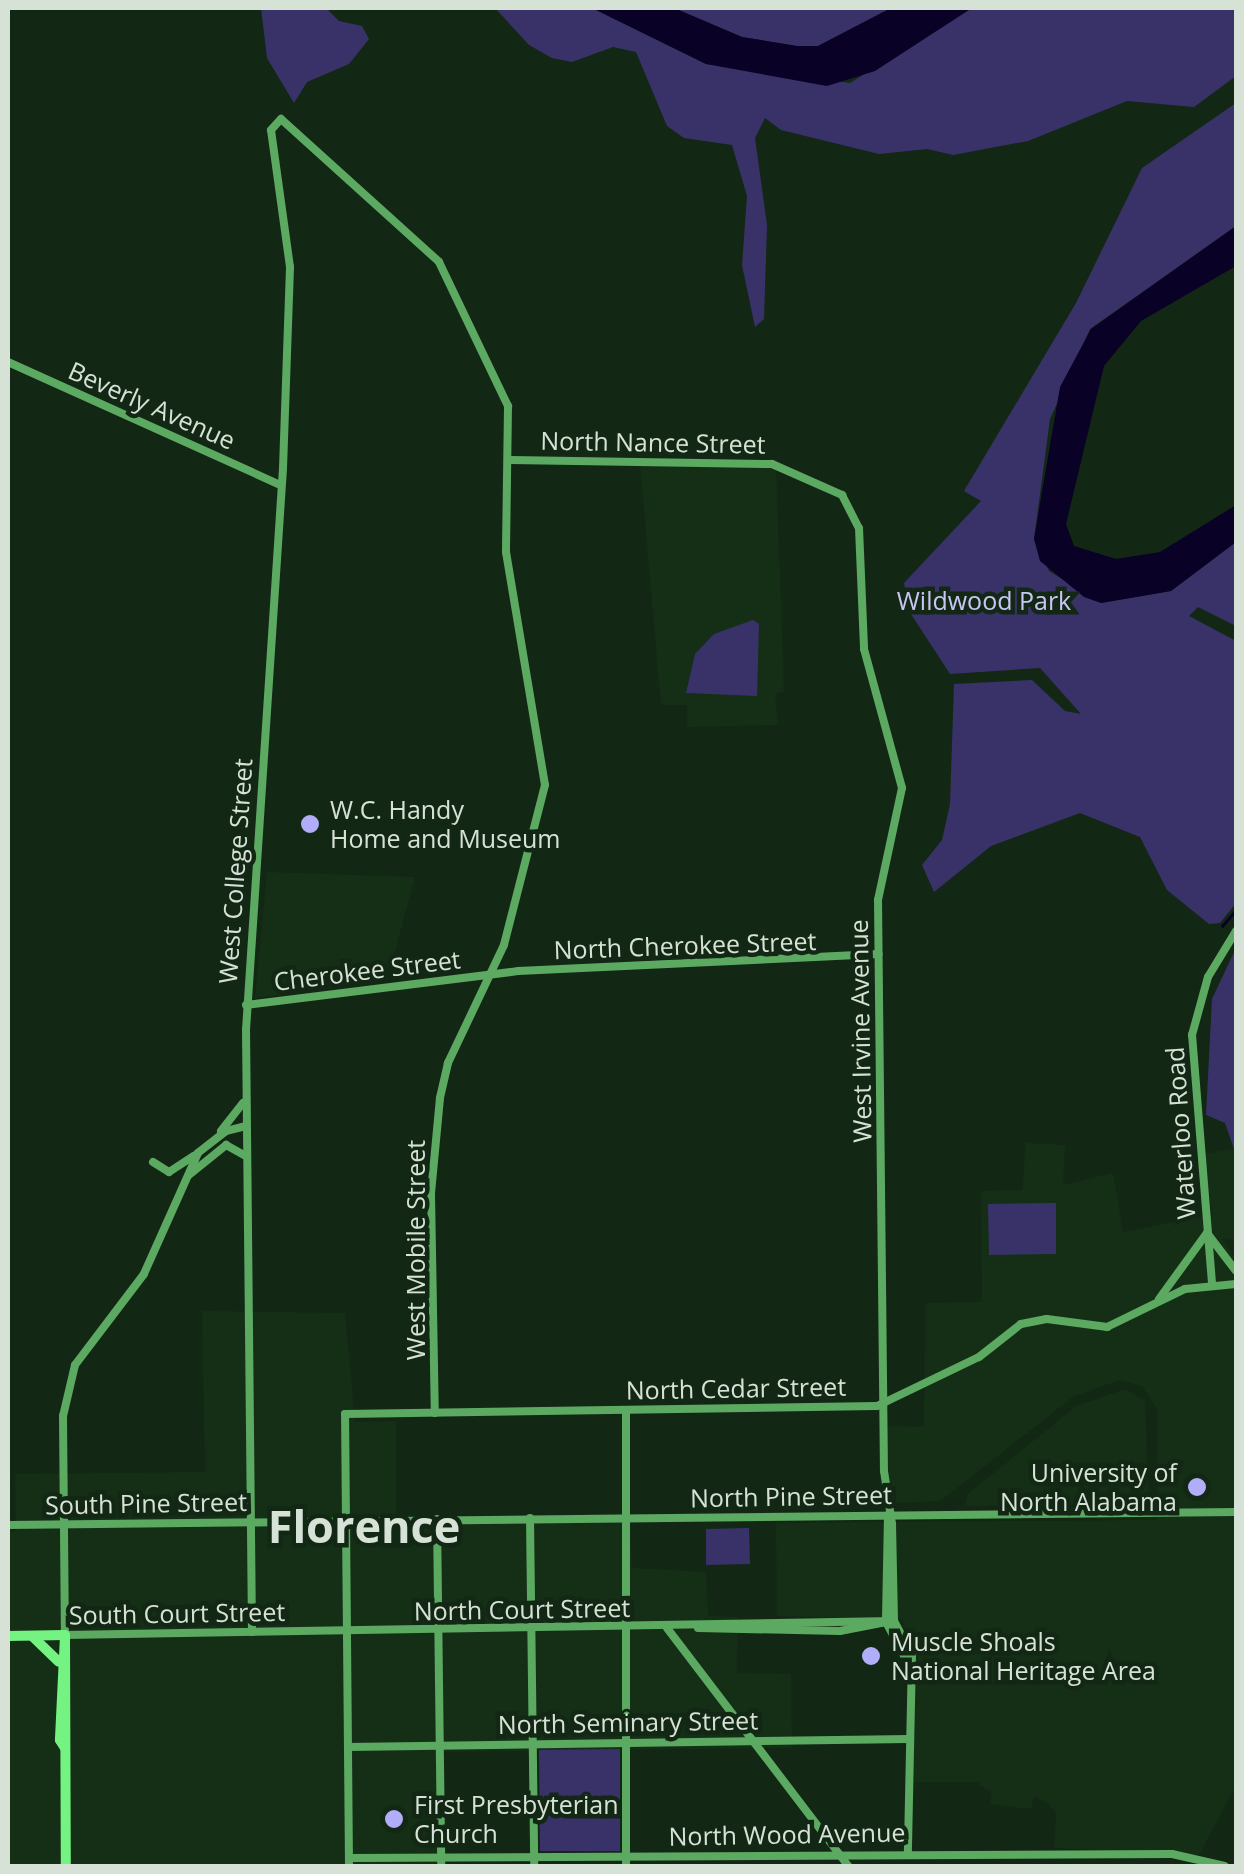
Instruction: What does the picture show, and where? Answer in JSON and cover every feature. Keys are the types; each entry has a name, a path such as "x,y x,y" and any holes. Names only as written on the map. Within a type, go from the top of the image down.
{"highway":[{"name":"South Court Street","path":"8,1636 65,1635"},
{"path":"65,1635 60,1666 60,1740 65,1748"},
{"path":"65,1635 66,1866"},
{"path":"31,1636 60,1666"}],"street":[{"name":"West Mobile Street","path":"281,119 438,262 504,392 511,460 508,566 544,785 530,860 492,975 448,1063 440,1098 430,1194 435,1412"},
{"name":"West College Street","path":"252,1632 246,1005 281,485 290,268 271,130 281,119"},
{"name":"Beverly Avenue","path":"8,362 281,485"},
{"name":"North Nance Street","path":"511,460 744,459 781,466 848,503 860,555"},
{"name":"West Irvine Avenue","path":"860,555 864,649 902,788 878,900 883,1403 890,1622"},
{"name":"Waterloo Road","path":"1212,1282 1192,1035 1208,977 1236,932"},
{"name":"North Cherokee Street","path":"492,975 879,954"},
{"name":"Cherokee Street","path":"246,1005 492,975"},
{"path":"153,1162 175,1170 216,1137 245,1099"},
{"path":"216,1137 246,1126"},
{"path":"185,1178 226,1144 246,1156"},
{"path":"65,1635 63,1416 74,1365 151,1262 198,1153"},
{"path":"1154,1305 1207,1232 1236,1271"},
{"path":"1212,1282 1236,1284"},
{"name":"North Cedar Street","path":"345,1520 345,1414 883,1403 979,1357 1021,1324 1047,1319 1107,1327 1212,1282"},
{"path":"626,1410 626,1866"},
{"name":"North Pine Street","path":"345,1520 1236,1512"},
{"path":"530,1518 534,1862"},
{"path":"437,1519 440,1862"},
{"path":"345,1520 348,1862"},
{"name":"South Pine Street","path":"8,1525 345,1520"},
{"path":"890,1622 894,1644"},
{"path":"890,1622 912,1655 908,1853"},
{"name":"North Court Street","path":"347,1630 840,1626 890,1622"},
{"name":"North Court Street","path":"840,1626 870,1629 890,1622"},
{"path":"667,1628 848,1866"},
{"path":"870,1629 906,1657 910,1676"},
{"name":"South Court Street","path":"65,1635 347,1630"},
{"name":"North Seminary Street","path":"348,1747 909,1738"},
{"name":"North Wood Avenue","path":"348,1862 534,1862 626,1856 837,1853 1166,1854 1225,1866"}],"shaded area":[{"path":"592,8 674,8 742,37 818,46 891,8 972,8 875,71 827,86 706,64"},
{"path":"1236,226 1236,266 1141,321 1104,366 1066,524 1074,546 1116,559 1160,552 1236,505 1236,542 1171,591 1101,603 1084,597 1040,561 1034,539 1060,387 1091,329"},
{"path":"640,463 776,468 784,692 775,694 778,725 687,727 687,705 661,705"},
{"path":"267,872 415,877 387,981 255,998"},
{"name":"University of North Alabama","path":"1026,1143 1065,1145 1063,1185 1113,1173 1123,1232 1212,1215 1204,1154 1236,1148 1236,1240 1222,1239 1236,1259 1236,1785 1199,1855 1054,1848 1056,1813 1045,1801 1034,1797 1031,1809 991,1804 991,1793 977,1782 914,1782 914,1656 902,1619 777,1616 776,1523 1157,1520 1157,1408 1142,1386 1120,1380 1074,1396 940,1501 889,1503 886,1426 924,1427 925,1303 982,1302 981,1191 1022,1190"},
{"path":"202,1311 345,1313 355,1422 396,1421 396,1519 630,1513 632,1568 706,1572 708,1616 738,1617 737,1673 791,1674 792,1748 444,1752 447,1866 8,1866 8,1532 16,1531 15,1474 205,1472"},
{"path":"1125,1389 1145,1401 1149,1504 965,1506 968,1494 1076,1406"}],"green space":[{"path":"261,8 326,8 339,21 362,26 369,39 349,64 307,82 294,103 267,58"},
{"path":"495,8 592,8 706,64 850,83 972,8 1236,8 1236,76 1194,107 1127,101 1028,141 953,155 927,149 879,154 781,130 765,118 755,138 767,225 764,319 755,327 742,265 747,196 732,145 684,138 667,126 636,52 613,47 572,62 552,58 529,45"},
{"path":"674,8 891,8 818,46 797,46 742,37"},
{"name":"Wildwood Park","path":"1236,103 1236,226 1090,329 1050,419 1034,539 1049,571 1101,603 1171,591 1236,542 1236,626 1198,607 1189,616 1236,641 1236,903 1220,923 1209,924 1167,890 1140,837 1080,813 991,846 934,892 922,865 942,840 950,804 954,684 1032,680 1065,711 1081,714 1040,668 950,674 909,611 904,583 981,501 964,491 1076,303 1142,168"},
{"path":"753,620 759,624 757,696 686,693 695,654 714,634"},
{"path":"1236,948 1236,1155 1225,1123 1206,1115 1212,999"},
{"path":"1056,1203 1056,1254 989,1255 988,1204"},
{"path":"749,1528 750,1564 706,1565 706,1529"},
{"path":"620,1749 620,1851 540,1851 539,1750"}],"waterway":[{"path":"1222,926 1236,910"}],"place":[{"name":"W.C. Handy Home and Museum","path":"310,824"},
{"name":"University of North Alabama","path":"1197,1487"},
{"name":"Muscle Shoals National Heritage Area","path":"871,1656"},
{"name":"First Presbyterian Church","path":"394,1819"}],"district":[{"name":"Florence","path":"364,1526"}]}
